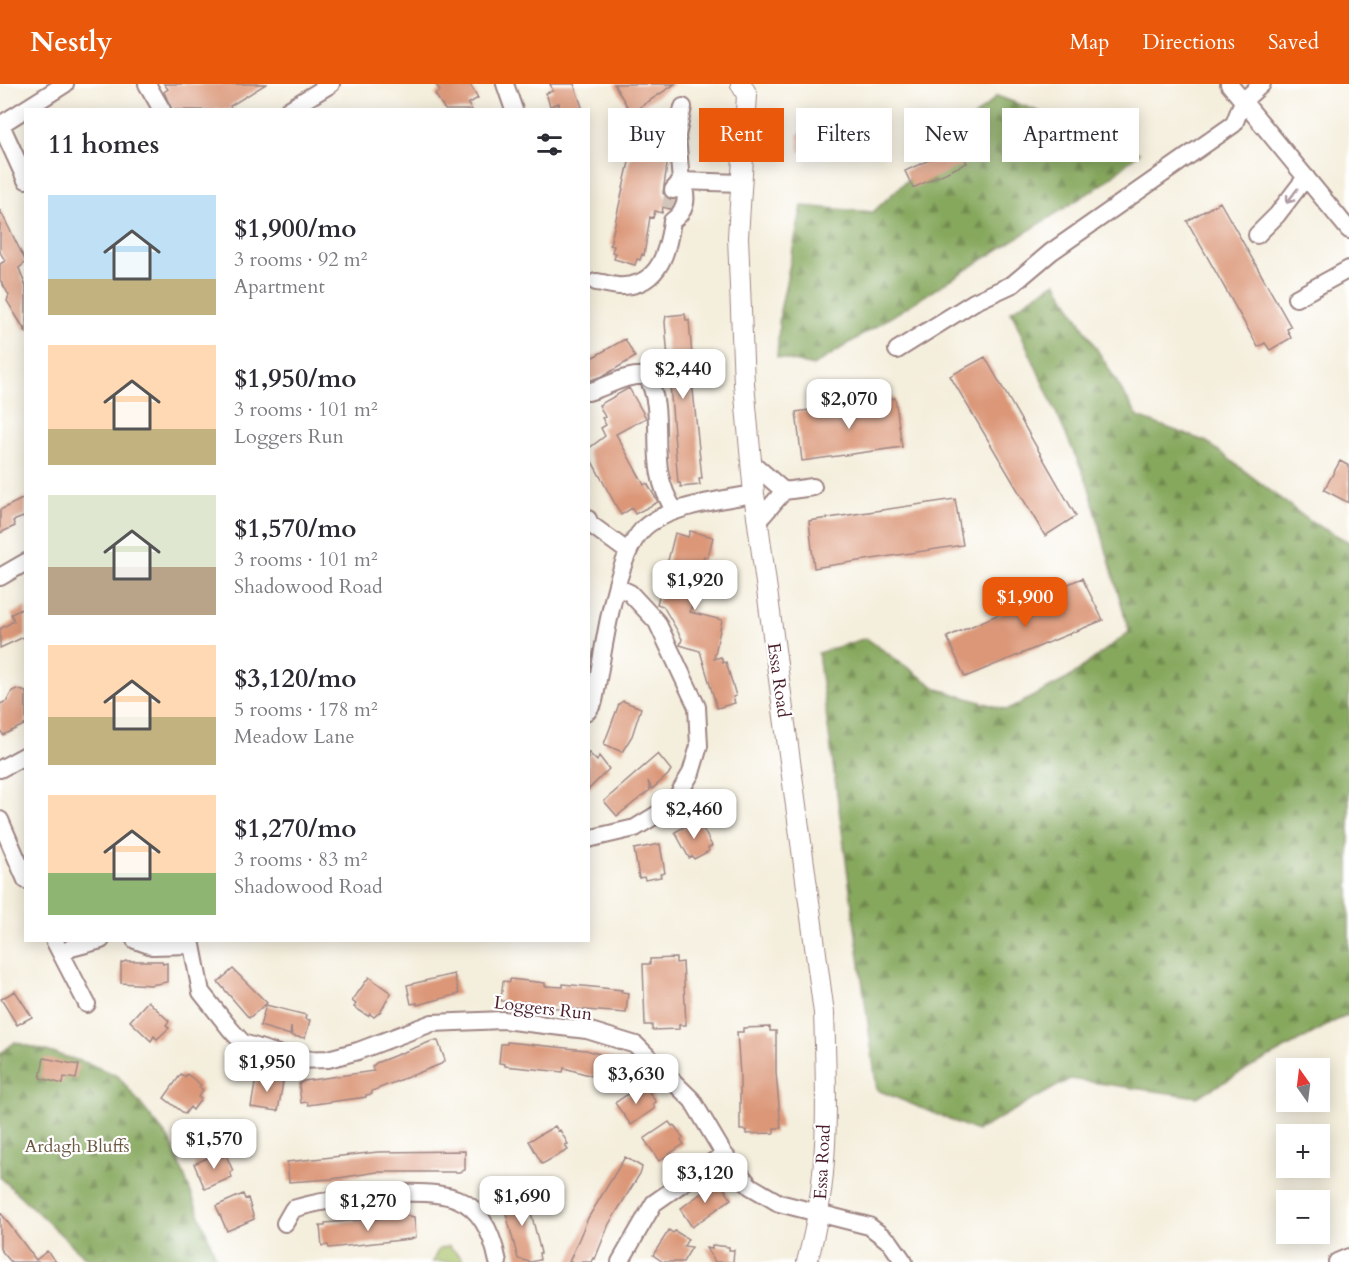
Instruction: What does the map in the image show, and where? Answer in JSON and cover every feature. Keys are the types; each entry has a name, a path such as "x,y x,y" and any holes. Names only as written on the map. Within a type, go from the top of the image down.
{"main road":[{"name":"Essa Road","path":"749,88 738,237 744,384 754,494 824,1013 826,1065 823,1185 819,1214 807,1262"}],"street":[{"path":"27,108 65,84"},
{"path":"291,108 331,84"},
{"path":"506,84 513,108"},
{"path":"1229,84 1349,230"},
{"path":"897,350 974,302 1027,274 1051,252 1234,124 1243,101 1262,84"},
{"path":"153,86 161,108"},
{"path":"24,110 0,125 24,176"},
{"path":"596,282 624,286 644,280 655,272 667,250 671,215 683,213 687,198 677,185 677,162"},
{"path":"1257,235 1277,215 1306,177"},
{"path":"677,185 741,183"},
{"path":"1296,298 1349,269"},
{"path":"590,392 608,387 630,374 647,376 654,389 658,470 663,494 675,511"},
{"path":"751,462 784,491"},
{"path":"758,521 784,491 813,487"},
{"path":"590,708 594,701 617,587 627,551 643,529 675,511 716,500 754,494"},
{"path":"590,524 627,551"},
{"path":"0,577 24,563"},
{"path":"590,839 635,828 661,812 678,795 691,773 699,746 697,707 657,622 630,593 617,587"},
{"path":"0,769 24,756"},
{"path":"0,820 24,875"},
{"path":"87,1004 58,948 71,948 94,942"},
{"path":"141,942 152,946 190,943"},
{"name":"Loggers Run","path":"190,943 201,992 243,1043 278,1055 328,1059 358,1051 432,1023 503,1020 587,1030 636,1046 692,1100 724,1154 750,1186 764,1196 819,1214 869,1226 890,1242 904,1262"},
{"path":"620,1262 654,1203 724,1154"},
{"path":"285,1222 293,1209 323,1200 418,1193 458,1199 478,1215 493,1236 498,1262"},
{"path":"1338,1262 1349,1257"}],"green space":[{"path":"997,96 1029,108 1002,108 1002,162 1129,162 1103,184 813,366 777,357 780,311 802,206 873,212 926,162 990,162 990,108 984,108"},
{"path":"1056,282 1138,417 1207,442 1311,522 1349,542 1349,1017 1346,1015 1197,1097 1070,1079 977,1131 877,1090 818,653 866,638 938,689 1007,710 1067,679 1129,632 1088,484 1011,311"},
{"name":"Ardagh Bluffs","path":"15,1042 87,1063 118,1076 171,1142 218,1262 90,1262 0,1177 0,1054"},
{"path":"449,1246 462,1258 462,1262 432,1262 439,1249"}],"building":[{"path":"164,84 266,84 230,106 231,108 171,108 164,92 168,89"},
{"path":"436,84 470,84 478,98 468,104 471,108 444,108 435,94 440,91"},
{"path":"550,84 574,84 582,108 560,108 559,103 550,106 546,93 553,91"},
{"path":"614,84 675,84 639,108 628,108"},
{"path":"629,162 667,162 663,193 667,198 675,200 670,209 663,207 662,213 655,211 653,218 650,217 644,255 642,254 640,260 637,259 635,265 614,259 616,253 612,252 614,246 610,245"},
{"path":"924,162 967,163 913,188 905,171"},
{"path":"1220,202 1291,327 1287,329 1291,338 1270,350 1265,343 1258,347 1187,221"},
{"path":"0,210 24,258 24,264 19,268 24,282 24,329 7,301 9,295 0,280 0,264 5,261 0,252"},
{"path":"685,314 686,320 689,320 694,379 692,380 702,479 699,479 700,485 681,487 678,483 665,322 666,316"},
{"path":"625,339 635,357 605,375 590,380 590,359"},
{"path":"985,357 1076,516 1045,536 950,376"},
{"path":"629,388 646,418 616,434 644,485 647,483 658,502 635,514 632,508 621,515 590,458 590,447 605,436 601,428 606,425 602,418 605,417 599,405"},
{"path":"895,398 902,447 802,461 796,412"},
{"path":"1340,461 1349,466 1349,503 1324,490"},
{"path":"24,498 24,517 13,521 15,526 0,533 0,510"},
{"path":"955,499 963,545 814,568 809,521"},
{"path":"690,531 713,537 708,557 704,556 690,612 722,620 714,659 721,657 723,663 726,662 736,696 733,697 735,703 717,708 700,651 680,645 682,639 663,606 657,604 675,533 688,537"},
{"path":"1082,578 1103,620 965,677 947,637"},
{"path":"24,608 24,637 0,648 0,629 14,621 11,614"},
{"path":"17,689 24,691 24,725 3,735 0,729 0,704 7,701 12,691"},
{"path":"623,701 641,708 632,736 622,752 604,744 619,704"},
{"path":"590,754 597,761 599,756 609,769 590,788"},
{"path":"658,754 671,770 668,775 652,789 648,781 650,790 617,816 604,801"},
{"path":"698,819 712,846 708,848 709,851 694,859 693,856 689,858 675,832"},
{"path":"660,844 665,873 660,874 661,877 645,880 644,877 639,878 634,849"},
{"path":"676,958 676,963 683,962 686,1025 679,1025 679,1029 652,1030 652,1025 645,1025 643,964 650,964 650,959"},
{"path":"126,961 167,963 167,982 151,985 121,983 121,963"},
{"path":"233,969 267,1003 249,1018 218,982"},
{"path":"454,974 459,994 417,1005 417,1003 411,1004 407,985"},
{"path":"369,977 391,993 381,1011 374,1017 354,1007 356,1004 352,1001"},
{"path":"510,979 545,983 545,986 563,987 563,984 622,990 621,992 628,993 626,1013 506,1004 506,1001 501,1001 503,981 510,982"},
{"path":"15,991 32,1017 17,1025 1,999"},
{"path":"148,1001 169,1021 166,1025 169,1028 157,1039 154,1036 151,1041 130,1021"},
{"path":"266,1005 306,1015 305,1019 310,1020 305,1038 292,1036 291,1027 290,1035 260,1026"},
{"path":"770,1027 770,1031 776,1031 776,1073 781,1128 774,1128 774,1133 746,1134 746,1130 740,1130 737,1032 743,1032 743,1028"},
{"path":"432,1041 438,1041 445,1060 441,1064 372,1091 372,1094 366,1097 308,1105 307,1102 301,1103 299,1084 304,1081 374,1071 372,1067 376,1063"},
{"path":"507,1042 586,1050 627,1062 621,1084 564,1068 563,1072 505,1066 499,1063 501,1044 507,1044"},
{"path":"44,1058 79,1065 76,1079 64,1077 63,1084 40,1078"},
{"path":"181,1074 185,1077 187,1074 201,1085 199,1087 203,1090 198,1097 201,1099 193,1110 190,1107 185,1114 164,1098"},
{"path":"261,1075 278,1078 277,1081 283,1082 278,1111 251,1107 256,1078 261,1079"},
{"path":"640,1086 642,1089 646,1087 656,1102 653,1104 655,1108 631,1125 615,1103"},
{"path":"669,1122 683,1138 681,1140 684,1144 659,1161 644,1139"},
{"path":"555,1126 568,1144 565,1145 568,1150 542,1164 529,1141"},
{"path":"465,1151 465,1170 459,1172 377,1172 332,1179 289,1182 287,1162 378,1152"},
{"path":"221,1152 223,1157 226,1155 233,1171 230,1172 232,1177 205,1189 194,1164"},
{"path":"625,1157 642,1167 641,1172 609,1224 595,1259 593,1258 591,1262 569,1262 588,1218"},
{"path":"720,1182 731,1199 692,1227 680,1209"},
{"path":"524,1191 541,1253 539,1253 540,1260 530,1262 518,1259 503,1202 504,1196"},
{"path":"243,1194 245,1199 248,1198 254,1219 227,1231 216,1206"},
{"path":"0,1212 36,1260 47,1251 56,1262 11,1262 0,1249"},
{"path":"414,1217 416,1237 329,1248 328,1245 322,1246 320,1226 325,1226 325,1223"},
{"path":"669,1230 688,1239 684,1246 692,1247 683,1262 663,1262 653,1255"},
{"path":"712,1245 729,1247 729,1250 734,1250 733,1262 715,1262 706,1248 712,1249"}],"tunnel":[{"path":"670,208 673,190"}]}
